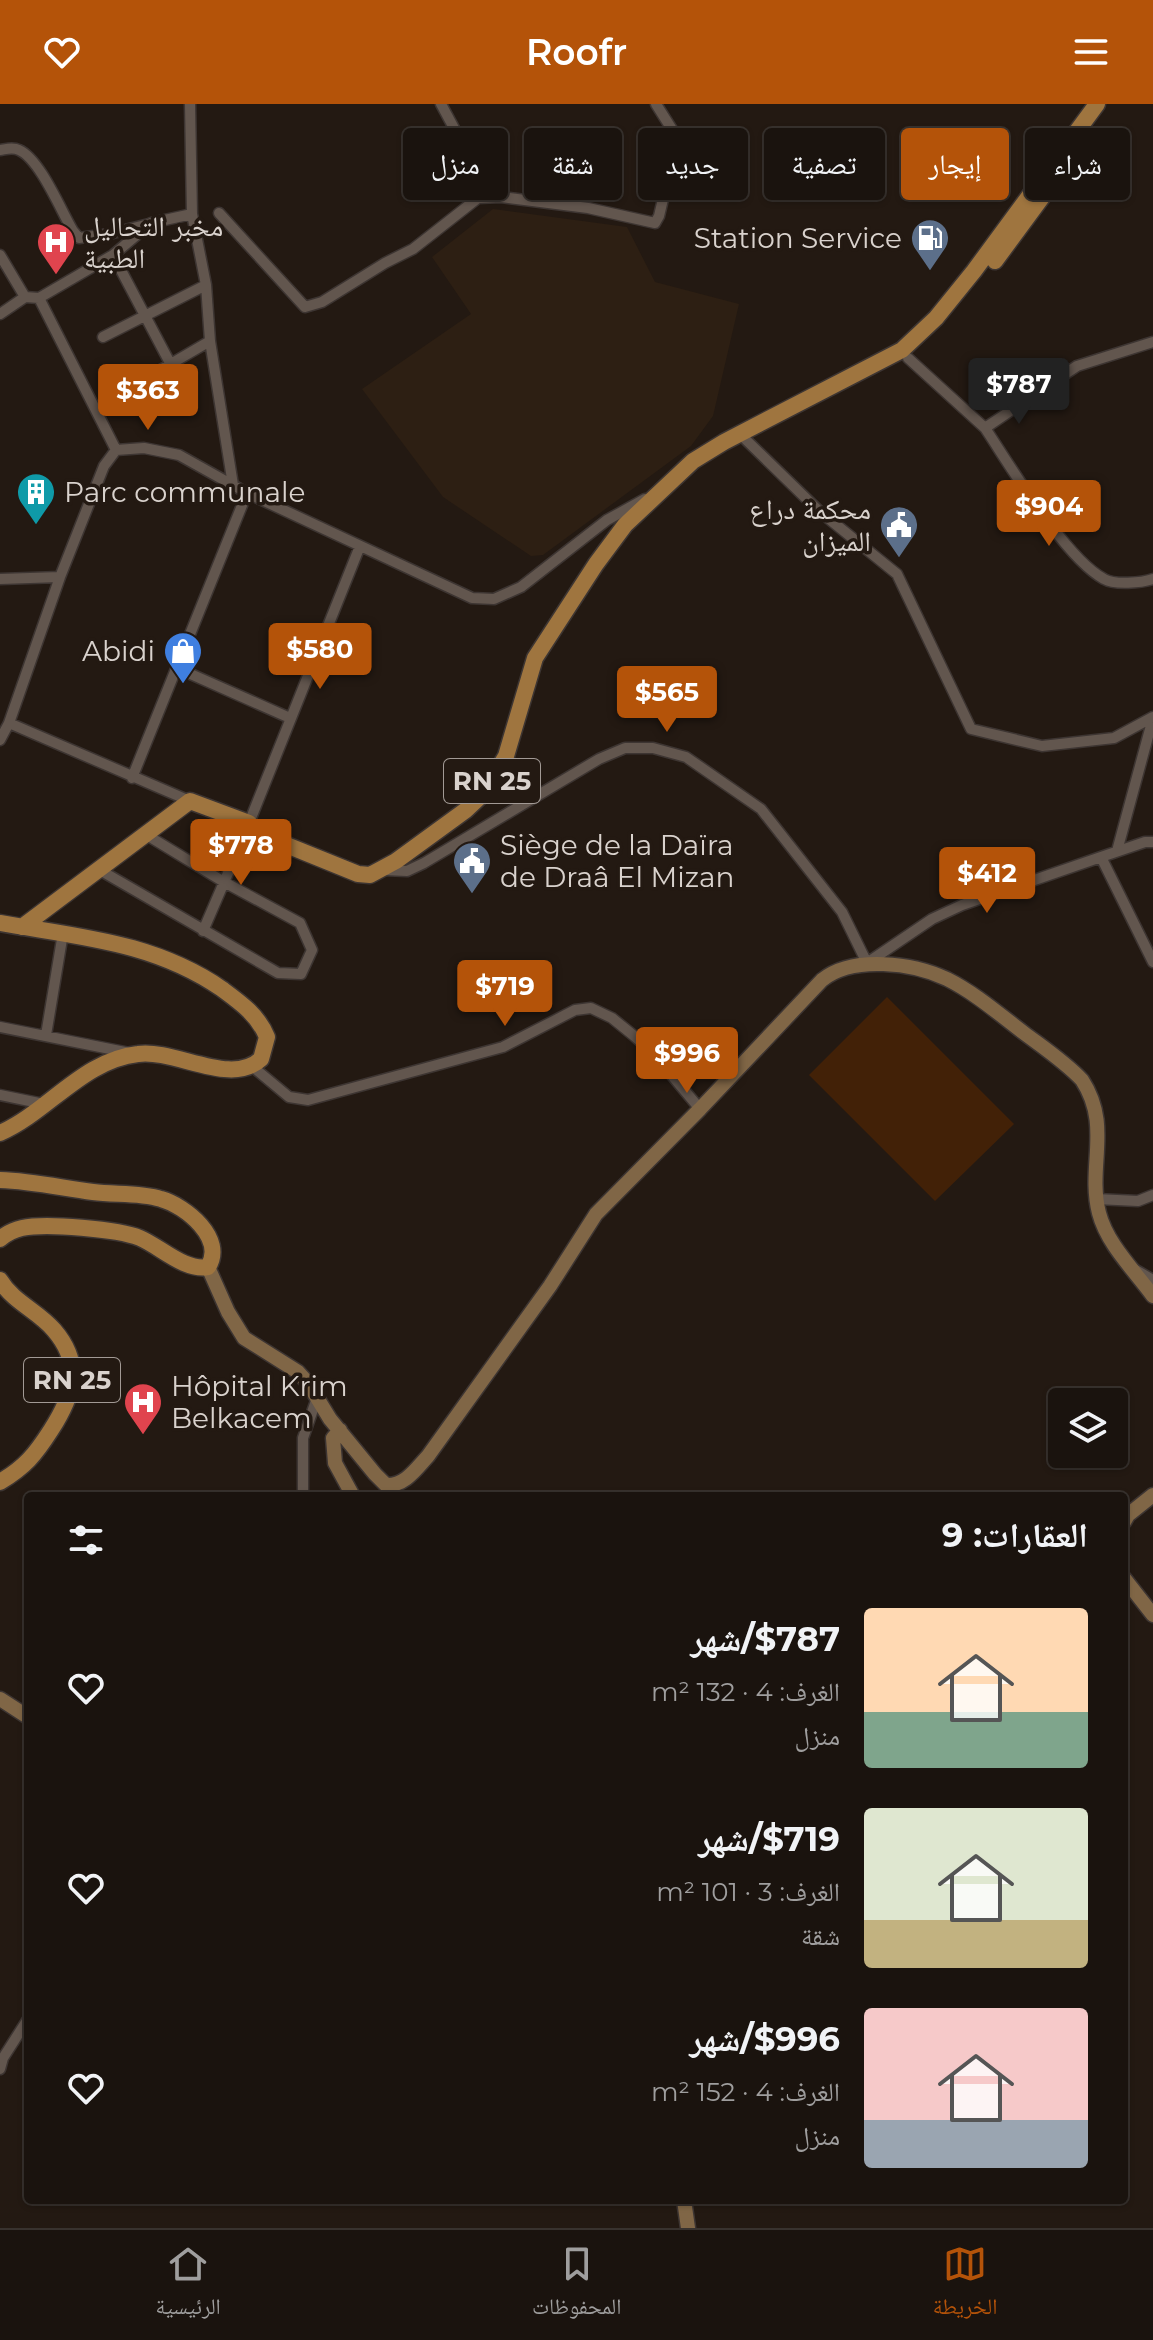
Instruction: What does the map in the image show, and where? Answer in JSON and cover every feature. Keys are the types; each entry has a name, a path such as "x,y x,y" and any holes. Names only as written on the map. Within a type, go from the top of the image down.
{"main road":[{"name":"RN 25","path":"382,870 466,810 484,793 506,756 535,658 625,525 693,461 902,350 918,338 974,271 1097,104"},
{"path":"743,436 908,358 930,341 1022,225 1109,104"},
{"path":"22,927 190,801 358,874 370,875 382,870"},
{"path":"0,923 63,933 156,954 205,978 241,1002 254,1015 267,1037 261,1059 243,1071 170,1056 136,1054 119,1058 96,1068 0,1133"},
{"path":"208,1267 228,1312 244,1338 298,1372 381,1481 392,1486 407,1479 428,1456 550,1286 596,1214 822,980 847,967 867,963 946,979 979,998 1082,1080 1089,1090 1098,1120 1096,1199 1105,1229 1153,1296"},
{"path":"0,1180 164,1200 193,1218 205,1233 212,1245 212,1261 208,1267"},
{"path":"0,1239 11,1231 26,1227 77,1228 138,1237 194,1267 208,1267"},
{"name":"RN 25","path":"0,1280 5,1288 46,1320 57,1333 72,1368 72,1389 67,1405 31,1460 0,1482"},
{"path":"340,1430 333,1438 335,1463 351,1492"},
{"path":"1128,1515 1153,1495"},
{"path":"1128,1583 1153,1615"},
{"path":"0,1699 24,1714"},
{"path":"685,2204 688,2228"}],"street":[{"path":"190,104 192,214 206,285 210,341 233,485"},
{"path":"441,104 454,128"},
{"path":"508,199 588,208 655,223 672,161 673,131 656,104"},
{"path":"0,150 11,148 22,151 36,167 79,238 192,214"},
{"path":"219,213 301,305 310,307 413,249 475,200"},
{"path":"0,314 25,297 39,298 113,255 151,223"},
{"path":"0,255 25,297"},
{"path":"113,255 170,363"},
{"path":"103,337 206,285"},
{"path":"39,298 116,450"},
{"path":"151,406 150,376 210,341"},
{"path":"985,428 1077,366 1153,342"},
{"path":"908,358 985,428 1038,508 1082,563 1107,581 1153,579"},
{"path":"743,436 818,510 897,574 971,729 1042,746 1114,738 1153,718"},
{"path":"0,740 104,466 116,450 144,448 179,455 247,493 472,598 494,599 521,587 607,520 666,486"},
{"path":"132,778 247,493"},
{"path":"203,931 360,546"},
{"path":"0,579 60,577"},
{"path":"177,668 290,718"},
{"path":"1117,851 1153,718"},
{"path":"9,723 190,801"},
{"path":"382,870 407,871 424,863 599,759 625,748 653,748 686,757 761,809 842,912 867,963 942,914 1117,851 1153,842"},
{"path":"98,869 278,973 301,974 312,950 300,923 145,834"},
{"path":"1101,857 1153,962"},
{"path":"46,1035 63,933"},
{"path":"253,1067 289,1097 308,1100 503,1047 575,1010 591,1008 612,1018 654,1054 700,1109"},
{"path":"0,1027 136,1054"},
{"path":"0,1095 44,1104"},
{"path":"1096,1199 1138,1201 1153,1195"},
{"path":"1131,1268 1153,1280"},
{"path":"303,1492 303,1438 317,1398"},
{"path":"0,2069 3,2058 24,2025"}],"shaded area":[{"path":"493,209 627,227 655,282 739,304 713,416 691,446 543,555 531,556 443,497 362,389 471,314 432,257"},
{"path":"887,997 1014,1124 935,1201 809,1075"}],"place":[{"name":"Station Service","path":"930,272"},
{"name":"مخبر التحاليل الطبية","path":"56,276"},
{"name":"Parc communale","path":"36,526"},
{"name":"محكمة دراع الميزان","path":"899,559"},
{"name":"Abidi","path":"183,685"},
{"name":"Siège de la Daïra de Draâ El Mizan","path":"472,895"},
{"name":"Hôpital Krim Belkacem","path":"143,1436"}]}
